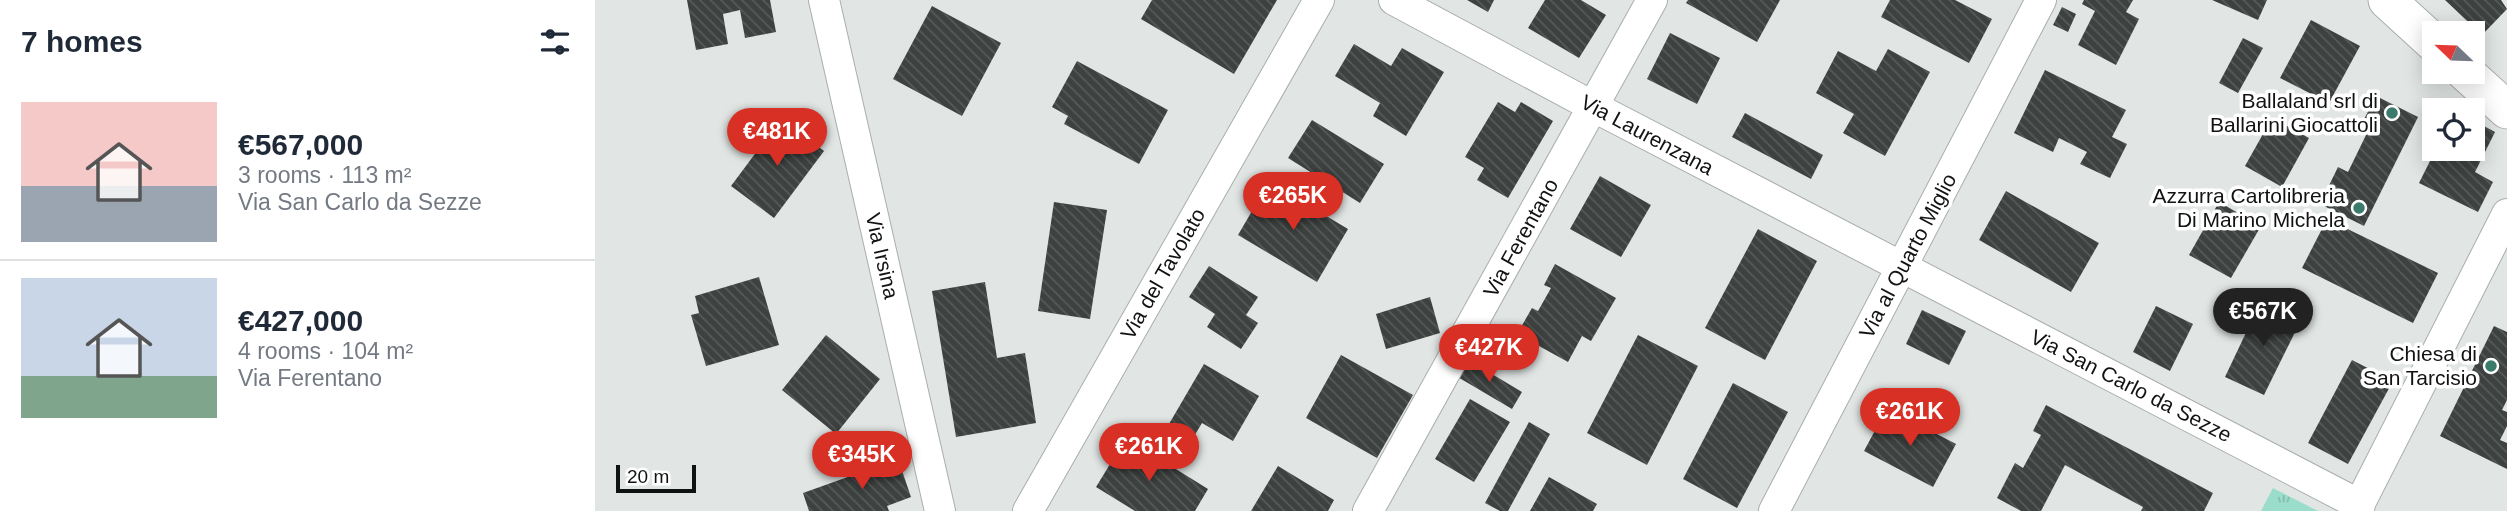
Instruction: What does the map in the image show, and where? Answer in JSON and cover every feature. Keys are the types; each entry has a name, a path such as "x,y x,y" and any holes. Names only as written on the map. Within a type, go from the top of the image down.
{"street":[{"name":"Via Irsina","path":"824,0 940,511"},
{"name":"Via del Tavolato","path":"1028,511 1319,0"},
{"name":"Via Laurenzana","path":"1394,0 1902,267"},
{"name":"Via Ferentano","path":"1368,511 1652,0"},
{"name":"Via al Quarto Miglio","path":"1774,511 2041,0"},
{"path":"2387,0 2422,32"},
{"path":"2478,84 2507,110"},
{"path":"2358,508 2507,214"},
{"name":"Via San Carlo da Sezze","path":"1902,267 2358,508"}],"green space":[{"path":"2273,488 2318,511 2261,511"}],"building":[{"path":"687,0 770,0 776,32 745,38 740,10 723,14 728,44 696,50"},
{"path":"1152,0 1277,0 1234,74 1141,19"},
{"path":"1467,0 1494,0 1488,12"},
{"path":"1545,0 1581,0 1606,15 1579,58 1528,28"},
{"path":"1688,0 1780,0 1757,42 1686,3"},
{"path":"1890,0 1955,0 1992,19 1969,63 1881,17"},
{"path":"2084,0 2133,0 2126,12 2139,19 2116,65 2078,45 2095,11 2082,4"},
{"path":"2212,0 2267,0 2258,20"},
{"path":"2445,0 2501,0 2507,9 2485,32 2485,21 2467,21"},
{"path":"932,6 1001,43 962,116 893,79"},
{"path":"2062,7 2076,14 2068,32 2053,25"},
{"path":"2311,20 2360,46 2329,103 2280,78"},
{"path":"1670,33 1720,58 1697,104 1647,79"},
{"path":"2243,38 2263,48 2238,93 2219,83"},
{"path":"1354,44 1391,66 1402,48 1444,72 1406,136 1373,116 1380,103 1335,76"},
{"path":"1888,49 1930,72 1885,156 1843,133 1854,114 1816,93 1838,51 1876,71"},
{"path":"1077,61 1168,110 1139,164 1064,124 1068,116 1052,107"},
{"path":"2045,70 2126,110 2112,137 2127,144 2110,178 2080,164 2087,152 2059,138 2053,152 2014,133"},
{"path":"2376,96 2418,117 2364,226 2320,204 2338,167 2348,172 2367,133 2359,129"},
{"path":"1498,102 1515,112 1521,102 1553,121 1508,198 1477,180 1484,168 1465,157"},
{"path":"1745,113 1823,155 1811,179 1732,137"},
{"path":"2272,118 2309,138 2282,187 2245,166"},
{"path":"781,119 824,151 774,218 731,186"},
{"path":"1312,120 1384,164 1360,203 1288,158"},
{"path":"2485,127 2495,132 2485,152"},
{"path":"2430,161 2480,161 2475,172 2493,182 2478,212 2419,183"},
{"path":"1600,176 1651,205 1621,257 1570,229"},
{"path":"1269,182 1348,229 1317,282 1238,235"},
{"path":"2006,191 2099,243 2071,292 1979,240"},
{"path":"1054,202 1107,210 1090,319 1038,311"},
{"path":"2219,202 2261,226 2231,278 2189,255"},
{"path":"2327,219 2438,273 2413,323 2302,268"},
{"path":"1758,229 1817,261 1765,360 1705,328"},
{"path":"1555,264 1616,298 1591,341 1582,336 1568,362 1517,334 1532,308 1538,311 1551,288 1544,285"},
{"path":"1209,266 1258,297 1246,315 1258,323 1241,349 1207,327 1215,314 1189,297"},
{"path":"759,277 779,345 706,366 691,315 699,313 695,296"},
{"path":"985,282 997,358 1025,353 1036,423 956,437 932,291"},
{"path":"1430,297 1440,333 1386,349 1376,314"},
{"path":"2261,301 2301,320 2264,395 2225,377"},
{"path":"2156,306 2193,324 2170,371 2133,352"},
{"path":"1922,310 1966,331 1949,365 1906,344"},
{"name":"Chiesa di San Tarcisio","path":"2494,326 2507,332 2507,400 2502,410 2507,412 2507,426 2500,440 2507,443 2507,469 2440,436"},
{"path":"826,335 880,379 836,434 782,390"},
{"path":"1638,335 1698,366 1647,465 1587,433"},
{"path":"1341,355 1413,395 1377,458 1306,418"},
{"path":"1467,359 1522,392 1512,409 1456,376"},
{"path":"2352,360 2393,381 2348,464 2308,443"},
{"path":"1204,364 1259,396 1233,441 1202,423 1193,438 1169,424"},
{"path":"1733,383 1788,412 1737,508 1683,479"},
{"path":"1470,399 1510,422 1474,482 1435,459"},
{"path":"2046,405 2213,493 2204,511 2141,511 2143,507 2065,465 2041,511 2021,511 1997,498 2015,463 2023,468 2041,435 2033,431"},
{"path":"1887,408 1956,444 1933,487 1864,451"},
{"path":"1529,422 1550,434 1508,511 1500,511 1485,503"},
{"path":"1126,438 1208,489 1195,511 1135,511 1096,487"},
{"path":"898,459 911,497 887,506 889,511 809,511 803,493"},
{"path":"1278,466 1334,500 1328,511 1251,511"},
{"path":"1549,477 1597,504 1593,511 1530,511"}],"place":[{"name":"Ballaland srl di Ballarini Giocattoli","path":"2392,113"},
{"name":"Azzurra Cartolibreria Di Marino Michela","path":"2359,208"},
{"name":"Chiesa di San Tarcisio","path":"2491,366"}]}
